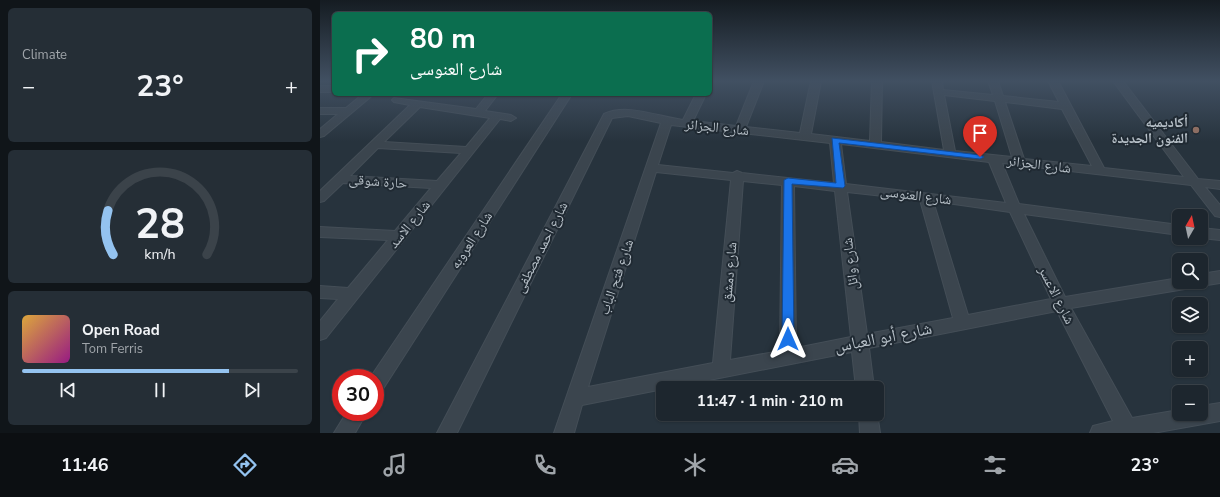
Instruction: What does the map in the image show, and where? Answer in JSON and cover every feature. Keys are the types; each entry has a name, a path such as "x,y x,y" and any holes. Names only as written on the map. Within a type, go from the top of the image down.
{"street":[{"path":"320,134 360,101"},
{"path":"405,101 511,118"},
{"path":"478,113 487,101"},
{"name":"شارع العروبه","path":"384,372 562,101"},
{"path":"687,123 698,101"},
{"path":"740,129 751,101"},
{"path":"805,136 812,101"},
{"path":"875,145 876,101"},
{"path":"941,101 950,153"},
{"path":"999,101 1019,162"},
{"path":"1019,101 1066,106"},
{"path":"1063,101 1100,171"},
{"path":"1133,101 1195,183 1220,213"},
{"path":"320,198 418,103"},
{"path":"320,111 348,111"},
{"name":"شارع احمد مصطفى","path":"447,433 608,116 616,112 620,112 667,121"},
{"name":"شارع الاسد","path":"320,333 497,116"},
{"name":"شارع الجزائر","path":"667,121 1220,185"},
{"name":"شارع فتح الباب","path":"564,433 653,168 667,121"},
{"name":"شارع وائل","path":"835,140 864,381"},
{"path":"375,145 469,150"},
{"name":"شارع الاعسر","path":"994,159 1014,208 1060,304 1127,428"},
{"name":"شارع العنوسى","path":"653,168 788,180 925,196 1172,229"},
{"name":"شارع دمشق","path":"720,369 737,175"},
{"name":"حارة شوقى","path":"340,179 440,185"},
{"path":"788,180 788,355"},
{"path":"925,196 962,322"},
{"path":"320,232 399,236"},
{"path":"1208,233 1220,235"},
{"path":"1208,279 1220,277"},
{"name":"شارع أبو العباس","path":"575,398 962,322 1172,285"},
{"path":"320,292 352,294"},
{"path":"1100,433 1127,428 1169,427 1220,412"},
{"path":"344,433 352,421"},
{"path":"869,421 870,433"}],"place":[{"name":"أكاديميه الفنون الجديدة","path":"1196,130"}],"route":[{"path":"788,339 788,180 840,186 835,140 980,157"}]}
